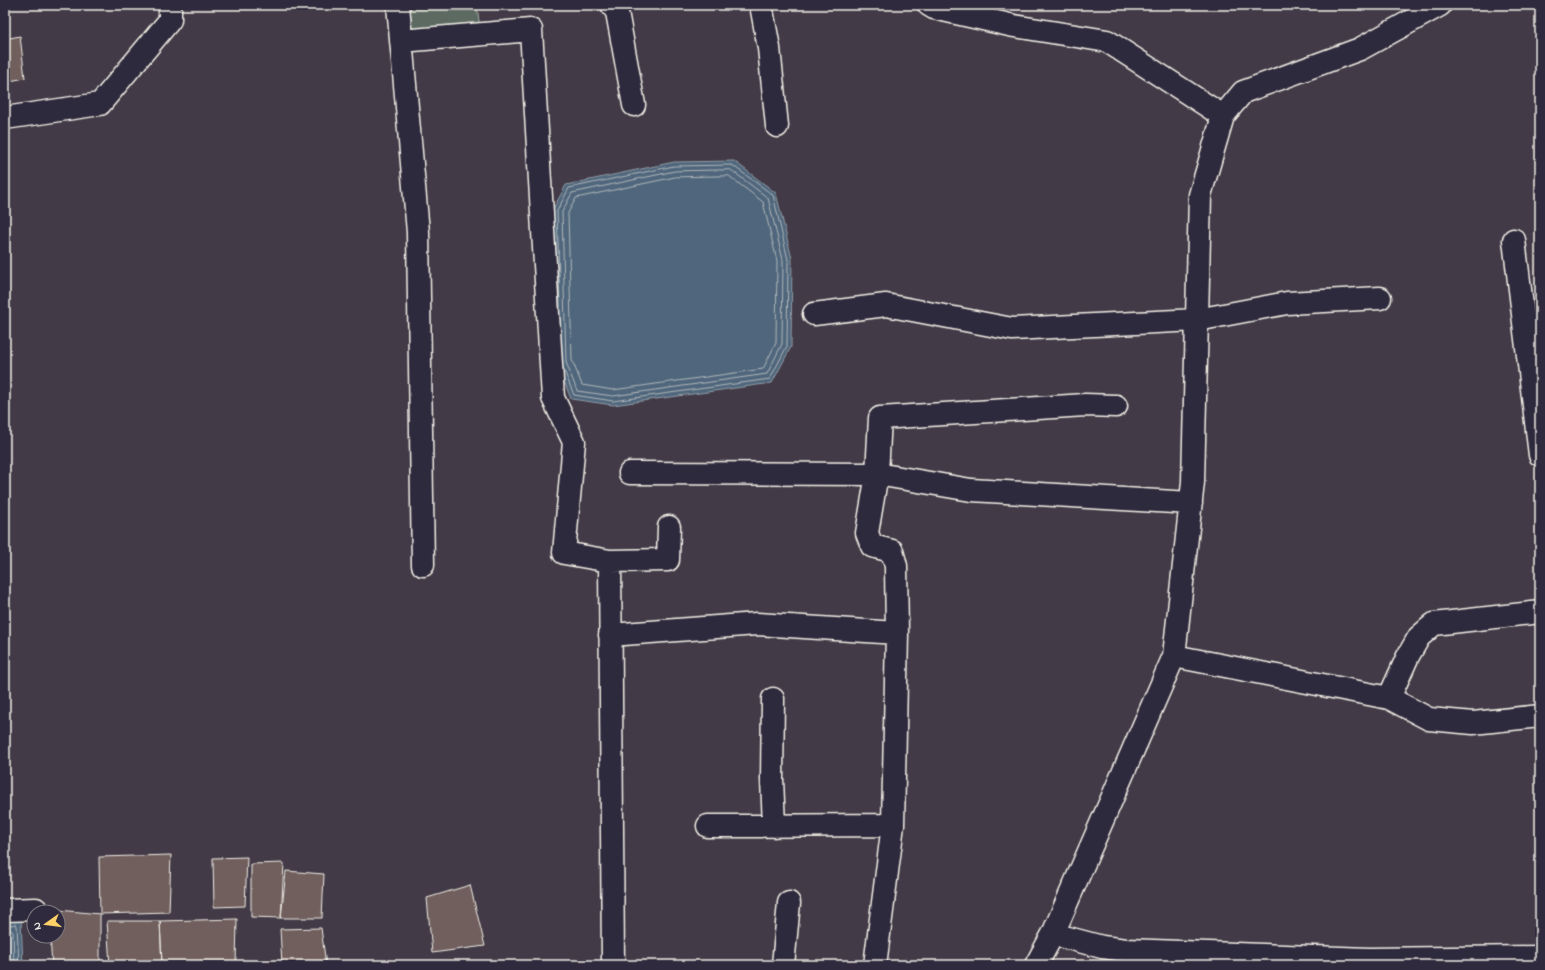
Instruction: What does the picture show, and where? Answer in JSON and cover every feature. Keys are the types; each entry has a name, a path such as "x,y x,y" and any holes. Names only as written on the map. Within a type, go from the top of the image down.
{"street":[{"path":"5,118 100,104 170,20 170,5"},
{"path":"398,5 418,232 423,565"},
{"path":"612,5 617,12 634,105"},
{"path":"761,5 769,48 777,126"},
{"path":"930,5 934,8 1014,26 1107,41 1223,116"},
{"path":"1036,965 1053,934 1174,656 1193,482 1200,195 1223,116 1243,92 1360,48 1440,5"},
{"path":"401,41 531,30 553,398 574,442 564,553 610,561 668,560 669,527"},
{"path":"1514,240 1540,455"},
{"path":"814,314 886,305 1012,329 1197,320 1287,303 1380,298"},
{"path":"875,965 893,825 897,633 896,566 892,551 872,546 867,533 877,474 880,418 1085,405 1116,406"},
{"path":"630,473 877,474 971,490 1191,503"},
{"path":"610,561 613,965"},
{"path":"1389,698 1408,656 1419,637 1434,624 1540,612"},
{"path":"610,635 757,624 897,633"},
{"path":"1174,656 1389,698 1429,719 1473,723 1540,716"},
{"path":"773,699 772,779 774,826"},
{"path":"708,826 893,825"},
{"path":"783,965 789,903"},
{"path":"5,910 26,909"},
{"path":"1053,934 1102,947 1203,959 1540,957"}],"green space":[{"path":"398,5 477,5 480,29 401,41"}],"water":[{"path":"734,161 776,193 792,259 791,347 772,383 613,405 571,399 557,363 553,209 566,185 674,162"},
{"path":"21,920 23,965 5,965 5,922"}],"building":[{"path":"20,36 25,78 5,82 5,39"},
{"path":"5,827 8,846 5,847"},
{"path":"171,855 169,912 100,914 99,857"},
{"path":"247,857 245,906 214,907 213,858"},
{"path":"284,863 281,918 251,917 251,864"},
{"path":"286,871 324,874 322,918 281,918"},
{"path":"470,885 485,946 432,953 427,898"},
{"path":"66,911 100,914 100,965 52,965 51,944 66,944"},
{"path":"237,919 236,965 162,965 160,921"},
{"path":"107,921 160,921 162,965 110,965"},
{"path":"321,928 326,965 282,965 280,929"}]}
